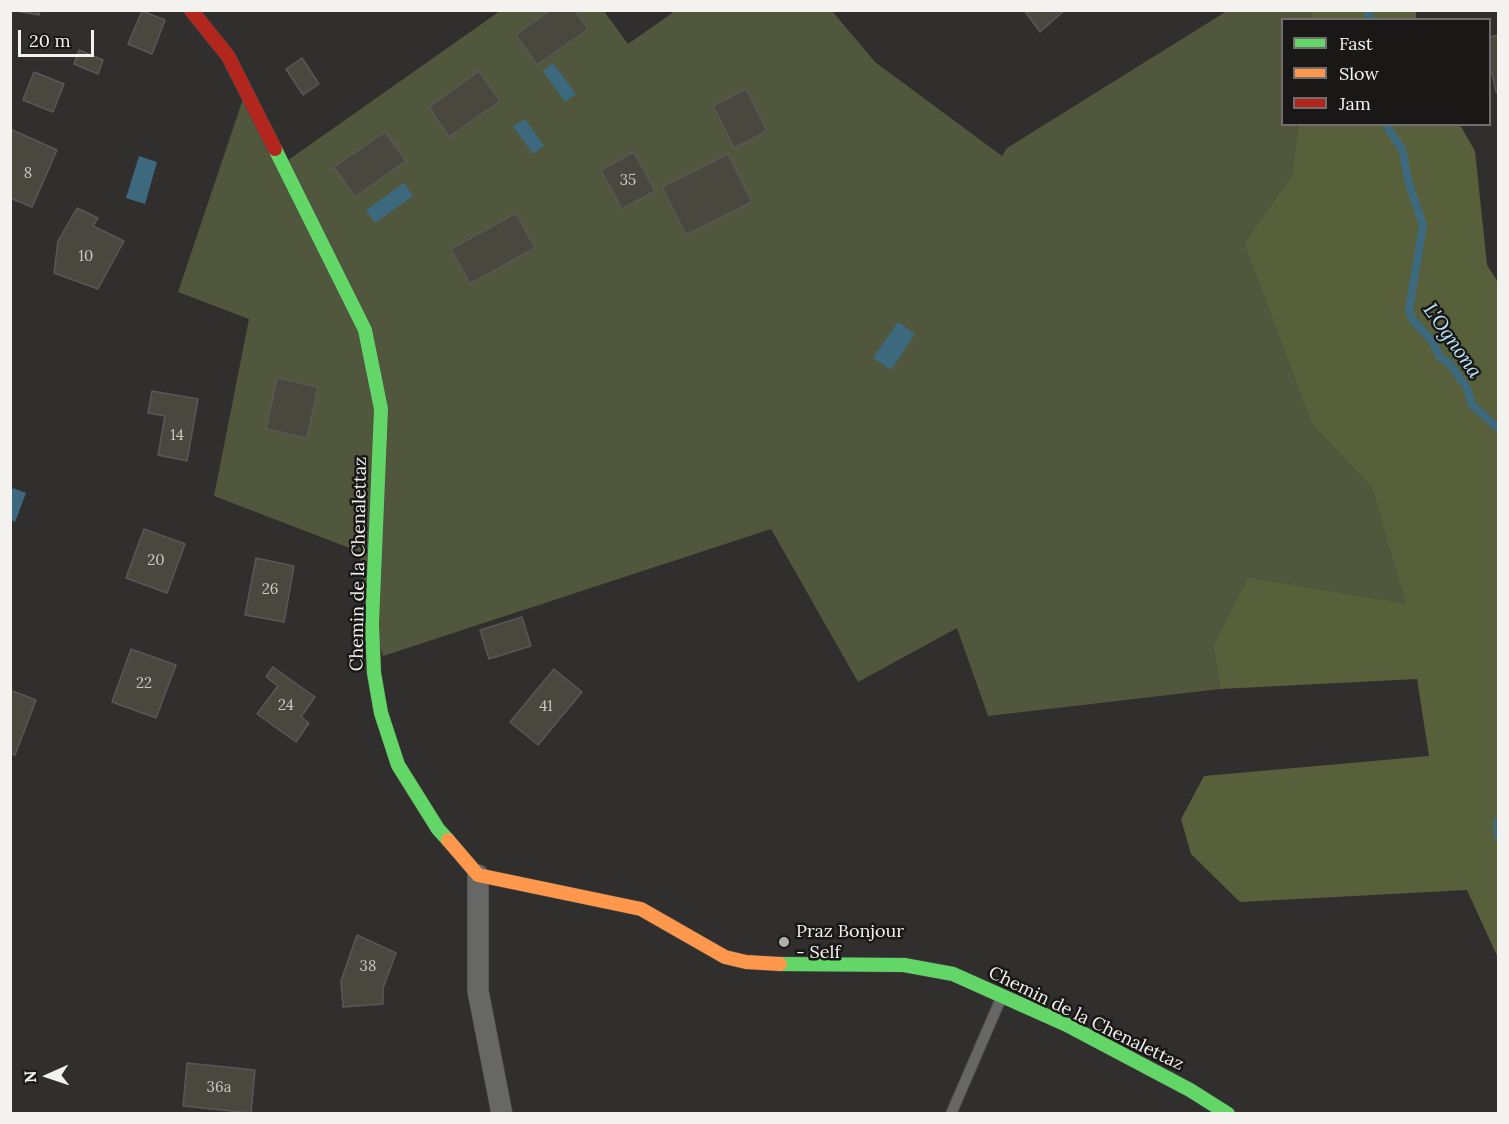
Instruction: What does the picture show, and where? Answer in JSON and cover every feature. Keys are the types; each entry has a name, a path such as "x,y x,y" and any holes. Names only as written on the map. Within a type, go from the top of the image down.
{"street":[{"name":"Chemin de la Chenalettaz","path":"191,10 228,56 365,330 381,409 372,624 374,673 381,713 398,765 438,829 478,875 641,909 725,957 746,962 798,965 904,964 953,974 1066,1025 1190,1090 1228,1113"},
{"path":"478,875 478,991 502,1113"}],"lane":[{"path":"951,1113 1002,996"}],"green space":[{"path":"1313,10 1416,11 1416,18 1311,18"},
{"path":"500,11 604,11 628,44 675,11 832,11 875,62 1002,156 1007,148 1227,11 1313,11 1311,18 1281,18 1281,126 1298,126 1292,175 1244,243 1311,423 1372,488 1405,603 1248,577 1213,646 1220,689 988,716 957,628 858,682 771,529 383,656 362,590 360,552 214,496 249,319 178,292 244,96 284,163"},
{"path":"1298,126 1461,126 1475,151 1487,265 1498,282 1498,958 1467,890 1240,902 1191,854 1181,819 1204,776 1429,756 1417,679 1220,689 1213,646 1248,577 1405,603 1372,488 1311,423 1244,243 1292,175"}],"water":[{"path":"553,63 576,94 565,102 543,71"},
{"path":"525,119 544,146 533,154 513,126"},
{"path":"139,156 157,162 145,204 126,198"},
{"path":"404,183 413,196 375,223 366,210"},
{"path":"898,322 915,334 891,370 873,358"},
{"path":"13,488 26,493 15,522 11,520"}],"building":[{"path":"10,10 40,10 39,15"},
{"path":"550,10 575,10 588,29 537,65 516,35"},
{"path":"1024,10 1065,10 1040,32"},
{"path":"142,11 165,20 152,54 128,44"},
{"path":"1498,35 1498,92 1496,92 1491,73 1491,37"},
{"path":"79,50 103,60 98,74 74,64"},
{"path":"302,58 319,84 303,95 286,69"},
{"path":"479,71 500,101 449,137 429,107"},
{"path":"34,72 64,84 53,112 23,100"},
{"path":"746,89 767,131 734,148 713,106"},
{"path":"10,129 57,150 32,207 10,198"},
{"path":"385,132 406,161 355,197 334,167"},
{"path":"634,152 655,191 622,209 601,170"},
{"path":"728,154 752,202 686,235 662,187"},
{"path":"77,208 98,218 93,226 124,241 98,289 54,273 58,241"},
{"path":"516,213 535,248 470,284 451,249"},
{"path":"277,378 318,387 307,438 266,429"},
{"path":"152,391 198,399 187,461 158,455 165,416 148,413"},
{"path":"144,529 185,544 167,593 126,578"},
{"path":"256,558 294,566 284,622 245,615"},
{"path":"522,617 531,646 489,659 480,630"},
{"path":"131,649 176,665 156,718 112,702"},
{"path":"273,667 315,697 301,717 309,723 296,742 257,714 278,686 266,677"},
{"path":"554,669 582,692 538,745 510,722"},
{"path":"10,690 36,700 15,755 10,753"},
{"path":"357,935 396,953 383,988 383,1004 343,1007 341,981"},
{"path":"187,1063 255,1070 251,1113 183,1106"}],"waterway":[{"name":"L'Ognona","path":"1367,10 1370,18"},
{"name":"L'Ognona","path":"1387,126 1402,149 1409,184 1423,225 1409,310 1412,319 1432,341 1440,357 1450,364 1467,388 1472,405 1498,428"},
{"name":"L'Ognona","path":"1498,821 1498,837"}],"traffic: fast":[{"path":"275,149 365,330 381,409 372,624 374,673 381,713 398,765 438,829 448,840"},
{"path":"780,964 904,965 953,974 1067,1025 1190,1090 1228,1114"}],"traffic: slow":[{"path":"448,840 478,875 641,909 725,957 746,962 780,964"}],"traffic: jam":[{"path":"191,10 228,56 275,149"}],"place":[{"name":"Praz Bonjour - Self","path":"784,942"}]}
